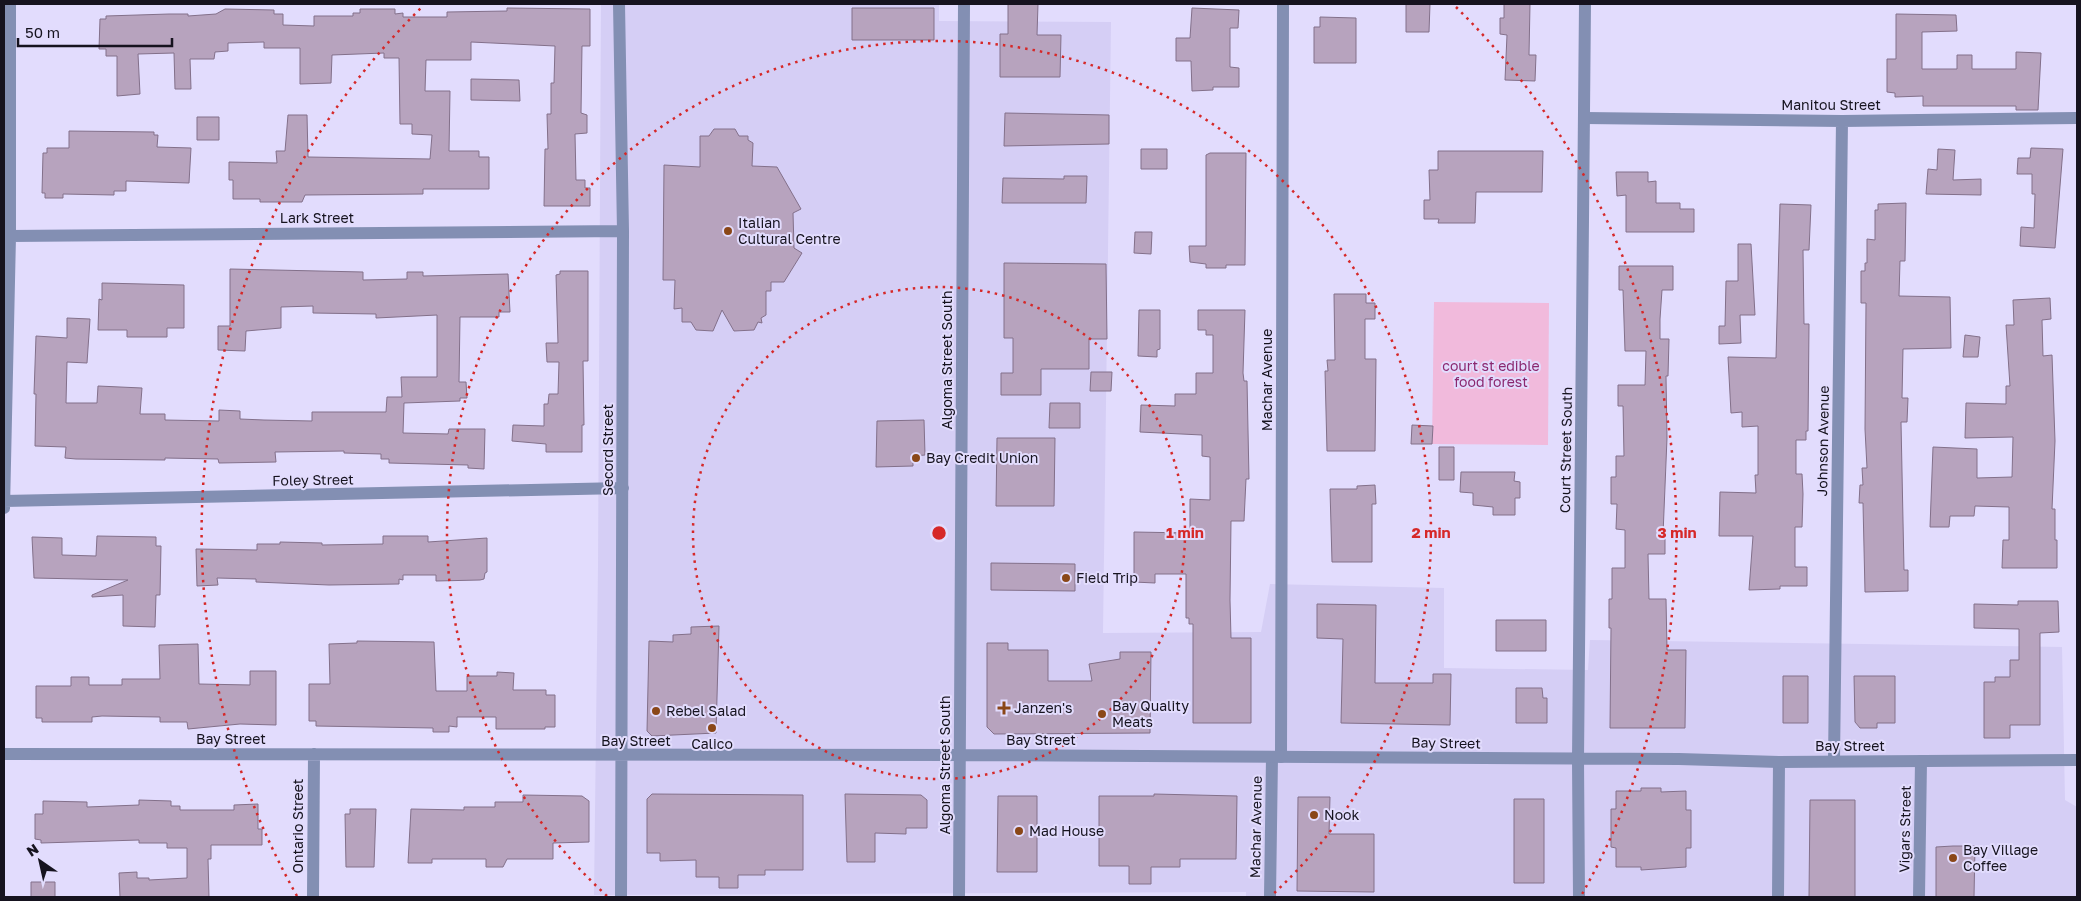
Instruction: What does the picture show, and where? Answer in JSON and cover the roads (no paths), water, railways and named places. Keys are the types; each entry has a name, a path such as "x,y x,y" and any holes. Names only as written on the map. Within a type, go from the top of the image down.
{"street":[{"path":"4,508 10,236 10,4"},
{"name":"Secord Street","path":"619,4 623,231 621,897"},
{"name":"Algoma Street South","path":"959,897 964,4"},
{"name":"Machar Avenue","path":"1270,897 1277,757 1283,4"},
{"name":"Court Street South","path":"1579,897 1578,760 1585,4"},
{"name":"Manitou Street","path":"1585,118 1842,121 2077,118"},
{"name":"Johnson Avenue","path":"1834,761 1842,121"},
{"name":"Lark Street","path":"10,236 623,231"},
{"name":"Foley Street","path":"4,501 623,488"},
{"name":"Bay Street","path":"4,754 960,755 1779,762 2077,760"},
{"name":"Ontario Street","path":"313,897 314,754"},
{"name":"Vigars Street","path":"1919,897 1921,761"},
{"path":"1778,897 1779,762"}],"place":[{"name":"Italian Cultural Centre","path":"728,231"},
{"name":"Bay Credit Union","path":"916,458"},
{"name":"Field Trip","path":"1066,578"},
{"name":"Janzen's","path":"1004,708"},
{"name":"Rebel Salad","path":"656,711"},
{"name":"Bay Quality Meats","path":"1102,714"},
{"name":"Calico","path":"712,728"},
{"name":"Nook","path":"1314,815"},
{"name":"Mad House","path":"1019,831"},
{"name":"Bay Village Coffee","path":"1953,858"}],"park label":[{"name":"court st edible food forest","path":"1491,374"}]}
